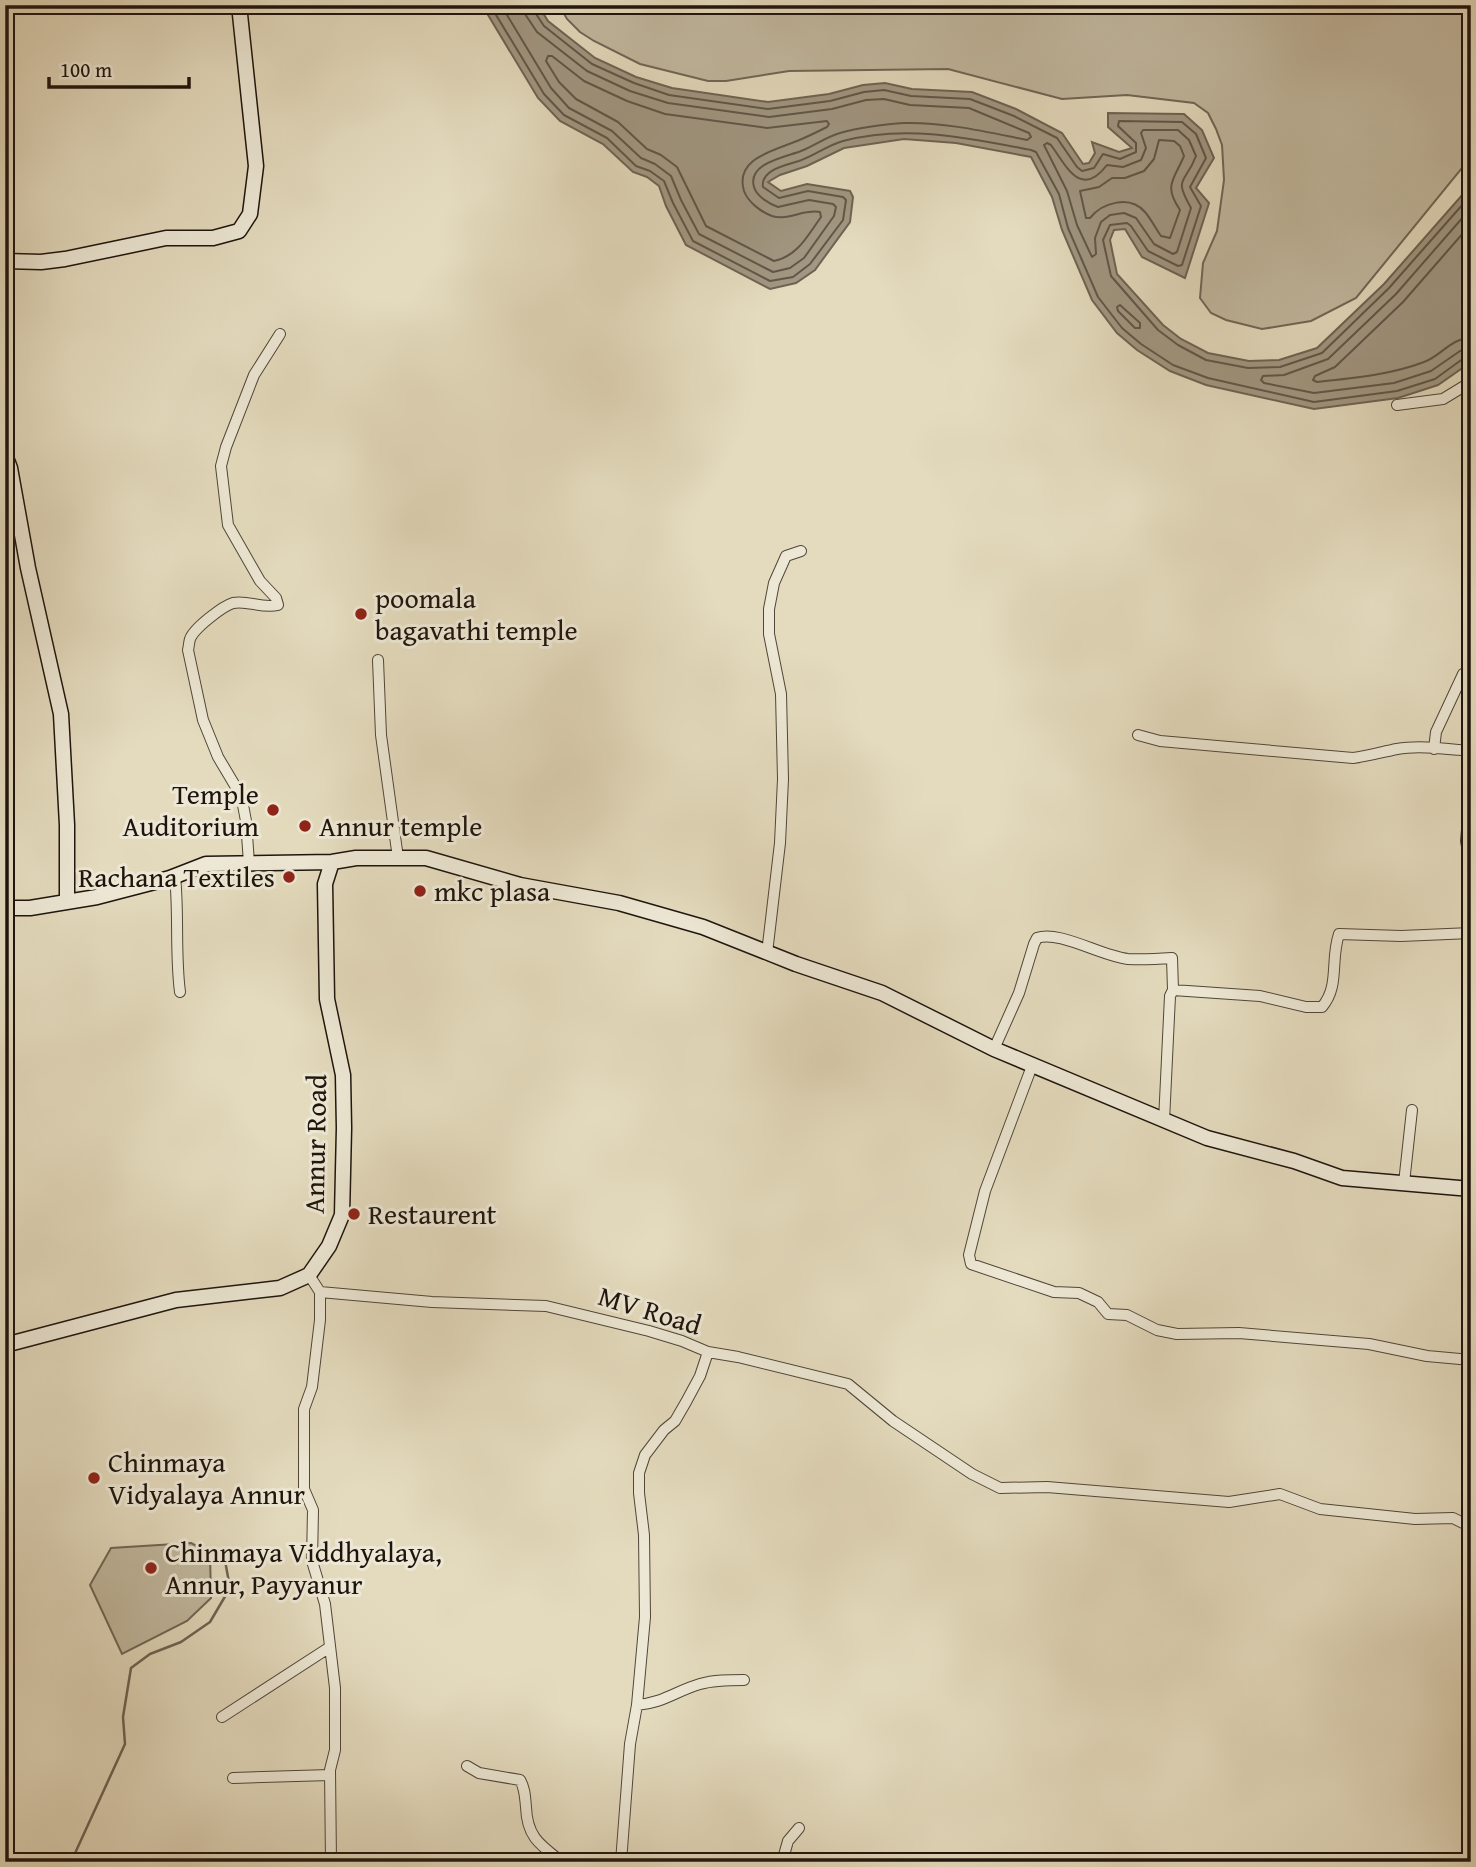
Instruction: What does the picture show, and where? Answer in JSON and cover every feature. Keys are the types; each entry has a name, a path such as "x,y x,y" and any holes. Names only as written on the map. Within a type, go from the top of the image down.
{"main road":[{"path":"5,261 41,262 65,259 166,238 213,238 239,231 250,214 256,166 239,5"},
{"path":"5,455 10,468 28,568 61,714 67,825 67,901"},
{"path":"5,908 30,908 97,897 175,876 206,864 426,858 520,885 619,904 703,927 767,953 882,993 1032,1066 1207,1138 1294,1161 1342,1178 1471,1189"},
{"name":"Annur Road","path":"309,1275 329,1246 342,1215 343,1075 327,999 324,914 325,884 332,862"},
{"path":"5,1345 176,1300 280,1288 309,1275"}],"street":[{"path":"249,863 243,805 202,720 188,650 190,638 194,633 232,604 245,603 259,607 278,605 276,598 260,582 228,525 221,466 254,375 280,334"},
{"path":"1397,405 1443,399 1471,382"},
{"path":"767,953 780,843 783,779 781,694 769,634 769,610 774,583 786,556 801,551"},
{"path":"377,660 382,734 398,858"},
{"path":"1434,749 1436,732 1463,674"},
{"path":"1138,735 1160,741 1353,758 1368,757 1399,748 1470,751 1471,760"},
{"path":"1471,784 1466,841 1471,867"},
{"path":"175,876 180,992"},
{"path":"1173,990 1251,995 1306,1007 1322,1006 1332,995 1334,949 1339,934 1388,936 1471,933"},
{"path":"994,1049 1009,1019 1037,938 1057,936 1101,953 1126,959 1172,958 1173,990 1170,996 1164,1121"},
{"path":"1032,1066 985,1191 969,1255 971,1264 1055,1292 1079,1293 1098,1301 1108,1314 1127,1315 1157,1330 1177,1334 1239,1333 1369,1344 1427,1356 1471,1360"},
{"path":"1404,1183 1412,1110"},
{"path":"309,1275 320,1292 320,1320 312,1387 303,1409 304,1489 313,1510 312,1562 325,1604 335,1688 335,1750 330,1775 331,1862"},
{"name":"MV Road","path":"320,1292 443,1303 546,1306 649,1331 708,1352 700,1376 676,1421 664,1430 645,1455 639,1473 644,1535 645,1617 637,1705 630,1744 621,1862"},
{"path":"708,1352 738,1356 848,1384 893,1421 972,1474 1000,1488 1047,1487 1229,1502 1280,1494 1320,1509 1415,1518 1453,1518 1471,1527"},
{"path":"222,1717 330,1647"},
{"path":"637,1705 656,1704 716,1680 744,1681"},
{"path":"467,1766 479,1773 520,1780 524,1790 526,1823 533,1837 562,1862"},
{"path":"233,1778 330,1775"},
{"path":"782,1862 788,1841 799,1828"}],"shaded area":[{"path":"559,5 1471,5 1471,157 1356,298 1311,321 1262,329 1226,320 1211,313 1200,298 1203,263 1217,231 1224,180 1222,145 1216,129 1208,113 1194,103 1127,95 1062,99 948,69 789,71 726,81 708,81 640,64 594,41 567,19"},
{"path":"191,1543 210,1553 211,1598 187,1621 122,1654 90,1585 111,1548"}],"water":[{"path":"482,5 538,5 548,21 595,58 636,77 672,88 768,102 885,83 912,89 972,92 1016,109 1062,133 1083,164 1089,163 1095,153 1092,142 1119,152 1132,148 1108,127 1108,113 1184,114 1202,130 1214,158 1196,188 1209,203 1185,278 1142,257 1125,229 1114,230 1110,240 1117,274 1163,325 1181,339 1208,353 1249,361 1279,360 1317,348 1384,284 1471,185 1471,362 1438,385 1398,398 1314,409 1206,385 1170,371 1137,350 1117,333 1092,300 1062,230 1052,197 1031,157 956,143 904,139 844,148 768,182 781,191 807,184 850,191 853,197 850,222 815,270 796,283 770,289 686,245 659,186 647,177 633,172 603,144 560,121 538,98"}],"waterway":[{"path":"71,1862 125,1744 123,1717 131,1668 150,1654 181,1642 210,1622 230,1588 224,1555"}],"place":[{"name":"poomala bagavathi temple","path":"361,614"},
{"name":"Temple Auditorium","path":"273,810"},
{"name":"Annur temple","path":"305,826"},
{"name":"Rachana Textiles","path":"289,877"},
{"name":"mkc plasa","path":"420,891"},
{"name":"Restaurent","path":"354,1214"},
{"name":"Chinmaya Vidyalaya Annur","path":"94,1478"},
{"name":"Chinmaya Viddhyalaya, Annur, Payyanur","path":"151,1568"}]}
